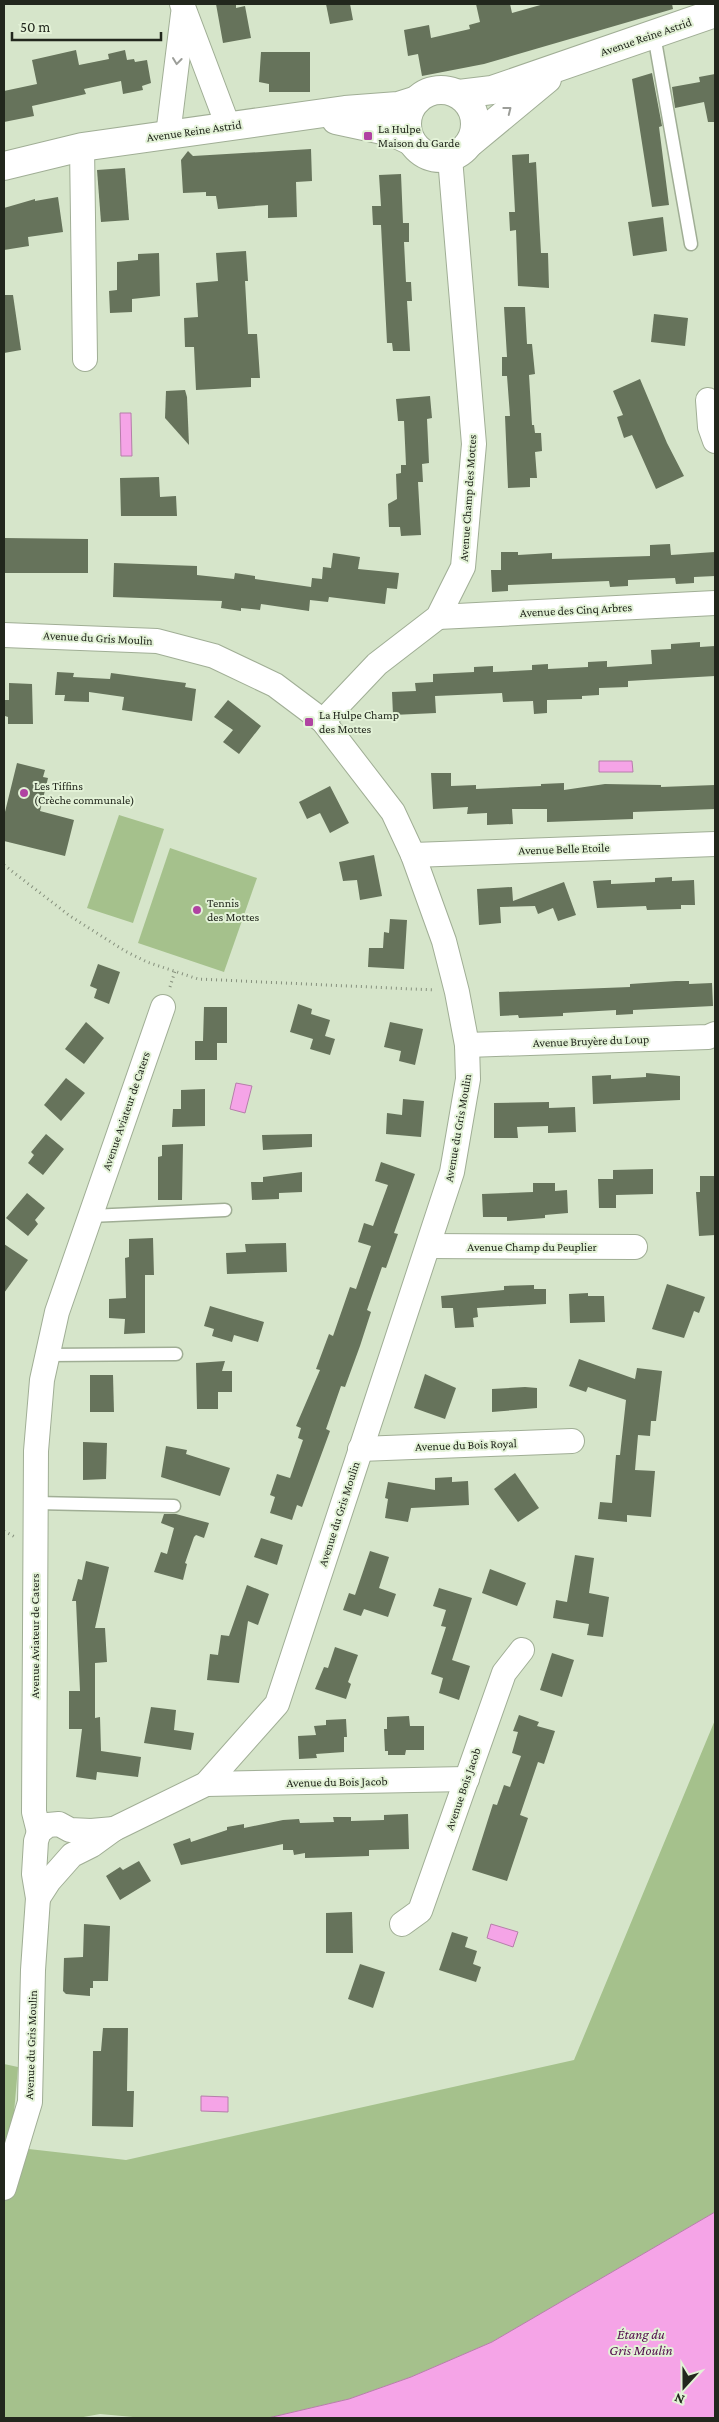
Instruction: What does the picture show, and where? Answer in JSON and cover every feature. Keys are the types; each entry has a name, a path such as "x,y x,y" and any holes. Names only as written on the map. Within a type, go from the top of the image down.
{"main road":[{"name":"Avenue Reine Astrid","path":"459,94 492,90 715,13"},
{"name":"Avenue Reine Astrid","path":"460,150 501,114 552,74 578,60"},
{"path":"432,90 446,90 459,94 469,103 475,115 475,129 460,150 436,158 423,154 407,132 406,119 411,106 432,90"},
{"name":"Avenue Reine Astrid","path":"4,166 82,147 345,110 398,106 417,100"},
{"name":"Avenue Reine Astrid","path":"307,116 392,132 412,141"}],"street":[{"path":"182,8 228,126"},
{"path":"168,134 182,8"},
{"path":"82,147 85,359"},
{"name":"Avenue Champ des Mottes","path":"323,721 377,664 438,617 463,567 474,444 460,150"},
{"path":"708,400 710,427 715,441"},
{"name":"Avenue des Cinq Arbres","path":"438,617 715,603"},
{"name":"Avenue du Gris Moulin","path":"4,635 157,641 214,656 275,685 323,721 393,812 413,854 444,941 457,992 467,1045 468,1079 452,1172 277,1704 206,1784 114,1829 92,1845 69,1858 49,1881 38,1898"},
{"name":"Avenue Belle Etoile","path":"413,854 715,844"},
{"name":"Avenue Aviateur de Caters","path":"51,1834 34,1812 38,1416 47,1355 57,1312 163,1007"},
{"name":"Avenue Bruyère du Loup","path":"467,1045 708,1037 715,1034"},
{"name":"Avenue Champ du Peuplier","path":"429,1246 635,1247"},
{"name":"Avenue du Bois Royal","path":"360,1449 572,1441"},
{"name":"Avenue Bois Jacob","path":"402,1924 420,1911 504,1673 522,1650"},
{"name":"Avenue du Bois Jacob","path":"206,1784 467,1779"},
{"name":"Avenue du Gris Moulin","path":"4,2188 30,2102 33,1970 38,1898 34,1874 51,1834 114,1829"},
{"path":"51,1834 75,1838 76,1847 69,1858 58,1864 49,1863 41,1858 51,1834"}],"lane":[{"path":"654,35 691,244"},
{"path":"90,1216 225,1210"},
{"path":"47,1355 176,1354"},
{"path":"36,1503 174,1506"}],"path":[{"path":"4,865 70,916 125,951 147,962 198,979 457,992"}],"green space":[{"path":"119,815 164,829 133,923 87,908"},
{"name":"Tennis des Mottes","path":"170,848 257,878 224,972 138,943"},
{"path":"715,1720 715,2212 492,2342 411,2377 349,2399 268,2418 133,2417 100,2414 78,2418 4,2418 4,2064 18,2067 11,2147 126,2160 574,2060"}],"water":[{"path":"120,413 131,413 132,456 121,456"},
{"path":"599,761 632,761 633,772 599,772"},
{"path":"236,1083 252,1086 245,1113 230,1109"},
{"path":"491,1924 518,1932 513,1947 487,1938"},
{"path":"201,2096 228,2097 228,2112 201,2111"},
{"name":"Étang du Gris Moulin","path":"715,2212 715,2418 268,2418 349,2399 411,2377 492,2342"}],"building":[{"path":"216,4 236,4 236,8 245,6 251,38 223,43"},
{"path":"326,4 350,4 353,20 330,24"},
{"path":"476,4 510,4 512,13 544,4 672,4 673,9 484,64 422,76 418,54 408,56 404,30 429,25 431,38 470,29 469,25 480,22"},
{"path":"76,50 79,65 109,59 108,54 125,50 127,60 134,59 135,62 147,60 151,83 142,86 143,90 123,94 121,81 84,89 86,94 32,106 34,116 4,122 4,91 37,84 32,60"},
{"path":"261,52 310,52 310,92 269,92 269,84 259,82"},
{"path":"652,73 662,126 659,127 669,205 652,207 632,79"},
{"path":"715,74 715,122 708,122 704,102 675,108 672,87 700,82 699,77"},
{"path":"311,149 312,181 296,182 297,217 268,218 268,205 218,209 216,196 206,196 206,192 183,193 181,160 188,151 193,156"},
{"path":"529,154 529,163 536,162 541,253 548,253 549,288 518,286 516,230 510,231 509,212 515,212 512,155"},
{"path":"125,168 129,220 101,222 97,170"},
{"path":"401,174 403,223 409,223 409,242 404,242 406,282 411,282 412,301 407,301 410,351 393,351 392,343 387,343 381,225 373,225 372,206 381,206 379,175"},
{"path":"58,197 63,232 28,237 29,246 4,250 4,208 35,199 35,201"},
{"path":"663,217 667,251 633,256 628,222"},
{"path":"246,251 248,281 245,281 248,334 257,334 260,378 251,378 251,387 196,390 194,347 185,347 184,318 198,317 196,283 218,281 216,253"},
{"path":"159,253 160,296 132,299 132,312 110,313 109,291 117,290 117,262 138,260 138,254"},
{"path":"4,295 13,295 21,350 4,353"},
{"path":"504,307 525,307 527,344 532,344 535,374 529,375 532,425 534,425 535,433 541,433 542,451 535,452 537,478 530,478 530,487 508,488 505,416 510,416 507,376 502,376 502,357 507,357"},
{"path":"654,314 688,318 685,346 651,342"},
{"path":"640,379 667,443 684,476 656,489 632,435 624,438 617,417 623,415 613,391"},
{"path":"185,390 189,445 165,418 166,391"},
{"path":"430,396 432,418 427,419 429,463 422,464 423,482 418,482 421,535 401,536 400,527 389,527 388,504 397,499 396,474 401,473 401,465 406,465 404,421 398,421 396,399"},
{"path":"159,477 160,497 176,496 177,516 121,516 120,478"},
{"path":"4,538 88,539 88,573 4,573"},
{"path":"670,544 671,555 715,552 715,576 694,577 694,583 676,584 675,578 628,580 628,586 610,587 609,581 508,585 508,591 492,592 491,570 501,570 501,552 518,552 518,555 552,553 552,559 650,556 650,545"},
{"path":"333,553 360,557 358,569 399,573 397,589 387,588 385,604 329,597 328,602 310,600 309,611 261,604 260,610 241,608 241,611 221,608 222,601 113,597 114,563 197,566 197,575 234,579 235,573 255,576 255,579 311,587 312,578 322,579 323,567 331,568"},
{"path":"700,642 700,647 715,646 715,676 628,681 628,687 599,688 599,695 582,696 582,699 547,700 547,713 534,714 533,701 503,702 502,693 435,696 436,713 393,715 392,692 416,691 415,683 433,682 433,674 474,672 474,667 493,666 493,672 532,670 532,665 548,664 548,669 588,667 588,662 607,661 607,667 652,664 651,650 671,649 671,644"},
{"path":"57,672 74,673 73,677 110,679 111,673 186,683 185,687 196,689 192,721 122,710 124,697 89,692 89,702 64,701 65,695 55,695"},
{"path":"9,683 32,684 33,724 8,724 8,717 5,716 5,700 9,700"},
{"path":"228,700 261,726 239,754 223,742 233,730 214,717"},
{"name":"Les Tiffins (Crèche communale)","path":"17,763 45,770 43,777 48,778 40,811 74,820 65,856 4,841 4,816"},
{"path":"431,773 451,773 451,786 476,785 476,789 564,783 564,790 605,784 661,785 661,787 715,785 715,809 633,812 633,819 547,822 547,809 512,809 513,824 487,825 487,813 467,814 468,807 433,809"},
{"path":"330,786 349,823 330,833 320,813 307,819 299,802"},
{"path":"374,855 382,896 360,900 357,880 343,881 339,862"},
{"path":"672,877 672,881 694,880 695,905 681,905 681,909 647,910 646,906 597,908 593,881 611,880 611,884 655,882 655,878"},
{"path":"564,882 576,915 558,921 553,908 538,914 535,906 500,907 501,923 479,925 477,889 512,887 513,901"},
{"path":"390,919 407,920 404,969 368,967 369,948 383,948 384,932 389,933"},
{"path":"98,964 120,972 109,1004 94,998 97,989 90,986"},
{"path":"689,981 689,984 712,983 713,1006 633,1010 633,1014 616,1015 616,1010 563,1013 563,1016 519,1018 518,1015 500,1016 499,992 630,987 630,984"},
{"path":"298,1004 312,1009 311,1014 330,1020 325,1036 335,1039 330,1055 310,1049 313,1039 290,1032"},
{"path":"204,1007 227,1007 227,1043 217,1043 217,1060 195,1060 195,1041 203,1041"},
{"path":"86,1022 104,1038 84,1064 65,1049"},
{"path":"390,1022 423,1029 415,1065 399,1061 401,1051 384,1047"},
{"path":"646,1073 680,1076 680,1100 593,1104 592,1076 611,1075 611,1079 646,1077"},
{"path":"66,1078 85,1093 61,1121 44,1105"},
{"path":"205,1089 205,1126 172,1127 173,1109 181,1109 181,1090"},
{"path":"403,1099 424,1101 421,1137 386,1134 387,1113 402,1115"},
{"path":"549,1102 549,1108 575,1107 576,1132 548,1133 548,1126 517,1127 518,1138 494,1138 494,1103"},
{"path":"46,1134 64,1149 43,1175 28,1163 34,1155 31,1152"},
{"path":"312,1134 312,1147 263,1150 262,1135"},
{"path":"183,1144 182,1200 158,1200 158,1157 162,1156 162,1145"},
{"path":"381,1162 415,1174 394,1233 398,1234 386,1268 382,1267 367,1310 371,1312 360,1346 345,1387 341,1386 326,1429 330,1431 302,1507 297,1505 292,1520 270,1513 275,1497 270,1495 277,1474 290,1478 303,1440 298,1438 301,1428 296,1426 320,1370 316,1369 329,1334 333,1336 350,1287 356,1289 371,1246 358,1242 364,1223 373,1226 388,1185 375,1181"},
{"path":"653,1169 653,1194 616,1195 616,1208 599,1208 598,1179 613,1179 613,1170"},
{"path":"302,1172 302,1192 279,1193 279,1199 252,1200 251,1182 263,1182 263,1177"},
{"path":"700,1176 715,1176 715,1235 699,1236 696,1192 700,1192"},
{"path":"533,1183 555,1183 555,1191 567,1190 568,1213 545,1215 545,1218 507,1221 507,1217 483,1217 482,1194 533,1192"},
{"path":"27,1193 45,1208 35,1220 38,1224 28,1236 6,1218"},
{"path":"153,1238 154,1275 145,1275 145,1333 124,1334 125,1319 109,1318 109,1299 126,1298 125,1258 129,1257 129,1239"},
{"path":"286,1243 287,1272 227,1274 226,1253 246,1252 245,1244"},
{"path":"4,1244 28,1260 4,1293"},
{"path":"667,1284 705,1297 699,1313 694,1311 684,1338 652,1329"},
{"path":"534,1285 534,1289 546,1289 546,1304 477,1308 478,1317 473,1318 474,1327 455,1328 453,1308 442,1308 441,1296 504,1290 504,1286"},
{"path":"588,1293 588,1296 604,1296 605,1322 570,1323 569,1294"},
{"path":"210,1306 264,1322 258,1342 234,1335 232,1342 212,1336 214,1329 204,1326"},
{"path":"579,1359 635,1379 637,1368 662,1371 656,1421 651,1421 650,1436 638,1435 635,1470 655,1471 651,1517 627,1515 627,1522 598,1519 600,1502 612,1503 616,1455 620,1455 626,1400 588,1387 586,1392 569,1386"},
{"path":"225,1361 222,1371 232,1371 232,1392 218,1392 218,1409 197,1409 196,1363"},
{"path":"425,1374 456,1388 445,1419 414,1408"},
{"path":"90,1375 113,1375 114,1412 90,1412"},
{"path":"537,1388 537,1408 492,1412 492,1389"},
{"path":"83,1442 107,1443 106,1479 83,1480"},
{"path":"166,1446 187,1450 186,1454 230,1468 220,1496 161,1477"},
{"path":"515,1473 539,1508 518,1522 494,1489"},
{"path":"452,1477 452,1482 468,1481 469,1505 411,1508 408,1522 385,1518 388,1499 385,1498 388,1482 435,1490 435,1478"},
{"path":"164,1514 176,1514 209,1523 204,1538 196,1535 194,1537 185,1563 187,1564 183,1580 154,1572 161,1552 167,1554 174,1528 161,1523"},
{"path":"261,1538 283,1545 277,1565 254,1557"},
{"path":"370,1551 389,1557 379,1588 396,1594 388,1617 364,1609 361,1616 343,1610 349,1593 355,1595"},
{"path":"575,1555 594,1558 589,1593 609,1597 603,1637 587,1635 589,1624 553,1618 556,1600 567,1602"},
{"path":"86,1561 109,1567 95,1628 105,1628 107,1662 95,1663 95,1718 100,1717 101,1751 141,1757 138,1777 97,1772 96,1780 76,1777 82,1729 69,1729 69,1691 80,1691 76,1601 72,1601 78,1579 82,1580"},
{"path":"490,1569 526,1583 517,1606 482,1593"},
{"path":"247,1585 269,1594 258,1625 248,1621 239,1683 207,1680 210,1654 218,1655 221,1635 229,1636"},
{"path":"439,1588 472,1598 452,1660 470,1666 459,1700 439,1693 443,1678 431,1674 446,1627 441,1626 446,1610 433,1606"},
{"path":"335,1647 358,1655 348,1682 351,1684 346,1699 315,1689 324,1667 328,1668"},
{"path":"552,1653 574,1660 562,1697 540,1690"},
{"path":"151,1707 176,1710 174,1730 194,1733 191,1750 144,1743"},
{"path":"519,1715 539,1722 537,1726 555,1731 544,1764 538,1762 520,1815 528,1818 507,1881 472,1870 493,1804 497,1805 504,1785 510,1787 521,1756 512,1753 518,1732 513,1731"},
{"path":"409,1716 410,1726 424,1726 424,1750 406,1750 405,1755 388,1755 388,1751 385,1751 384,1729 387,1729 387,1717"},
{"path":"346,1719 347,1737 344,1737 344,1752 316,1754 317,1758 299,1759 298,1736 316,1735 314,1726 326,1725 326,1720"},
{"path":"408,1814 409,1849 369,1850 369,1856 305,1858 305,1853 294,1855 293,1850 283,1850 283,1844 181,1865 173,1844 190,1838 191,1842 227,1830 227,1827 244,1824 244,1828 283,1820 299,1819 300,1823 334,1822 333,1817 351,1817 351,1821 384,1820 384,1815"},
{"path":"139,1861 151,1881 120,1900 106,1876 120,1867 123,1870"},
{"path":"352,1912 353,1953 326,1953 326,1913"},
{"path":"84,1924 110,1926 108,1981 93,1981 93,1988 90,1988 90,1996 66,1994 63,1991 64,1958 83,1957"},
{"path":"452,1932 468,1937 465,1947 477,1951 473,1964 481,1967 476,1982 439,1970"},
{"path":"360,1964 385,1972 373,2008 348,1999"},
{"path":"103,2028 128,2028 127,2091 134,2091 133,2127 92,2126 93,2051 101,2051"}],"place":[{"name":"La Hulpe Maison du Garde","path":"368,136"},
{"name":"La Hulpe Champ des Mottes","path":"309,722"},
{"name":"Les Tiffins (Crèche communale)","path":"24,793"},
{"name":"Tennis des Mottes","path":"197,910"}]}
